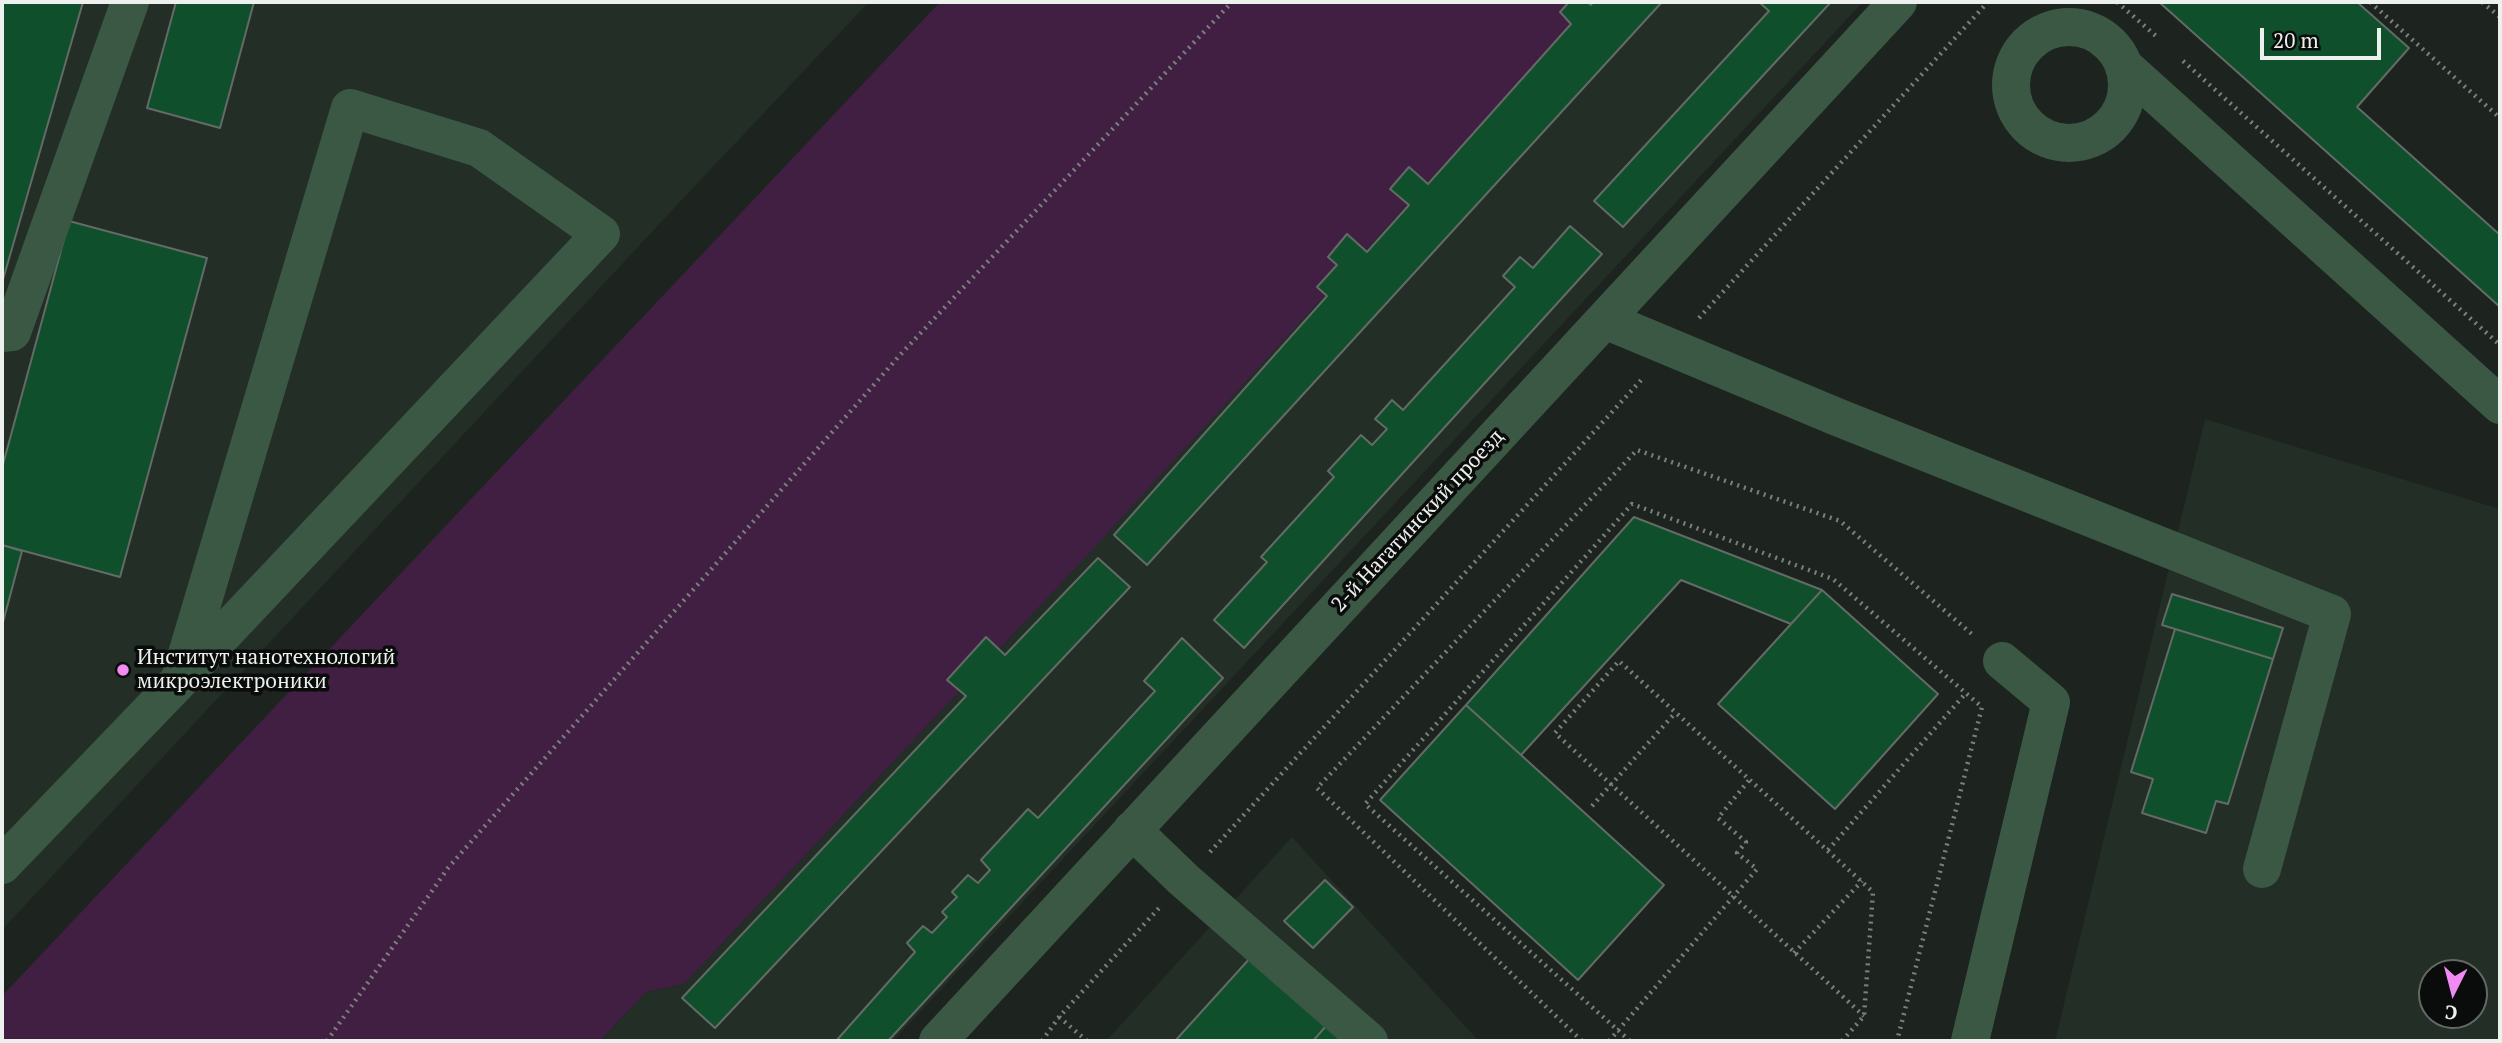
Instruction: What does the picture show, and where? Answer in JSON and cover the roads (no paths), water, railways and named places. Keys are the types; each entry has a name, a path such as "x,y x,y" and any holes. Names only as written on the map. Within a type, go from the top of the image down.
{"street":[{"path":"2,333 12,332 130,2"},
{"name":"2-й Нагатинский проезд","path":"938,1041 1898,2"},
{"path":"2124,66 2127,85 2124,103 2117,118 2105,131 2090,140 2055,142 2039,135 2025,124 2016,109 2011,93 2011,75 2016,58 2026,44 2043,33 2062,27 2081,28 2100,35 2114,48 2124,66 2500,405"},
{"path":"2,865 179,681 601,234 479,148 350,107 179,681"},
{"path":"2117,118 2179,116"},
{"path":"1605,320 1837,417 2332,614 2262,869"},
{"path":"1970,1041 2051,702 2002,661"},
{"path":"1132,830 1184,880 1369,1041"}],"place":[{"name":"Институт нанотехнологий микроэлектроники","path":"123,670"}]}
